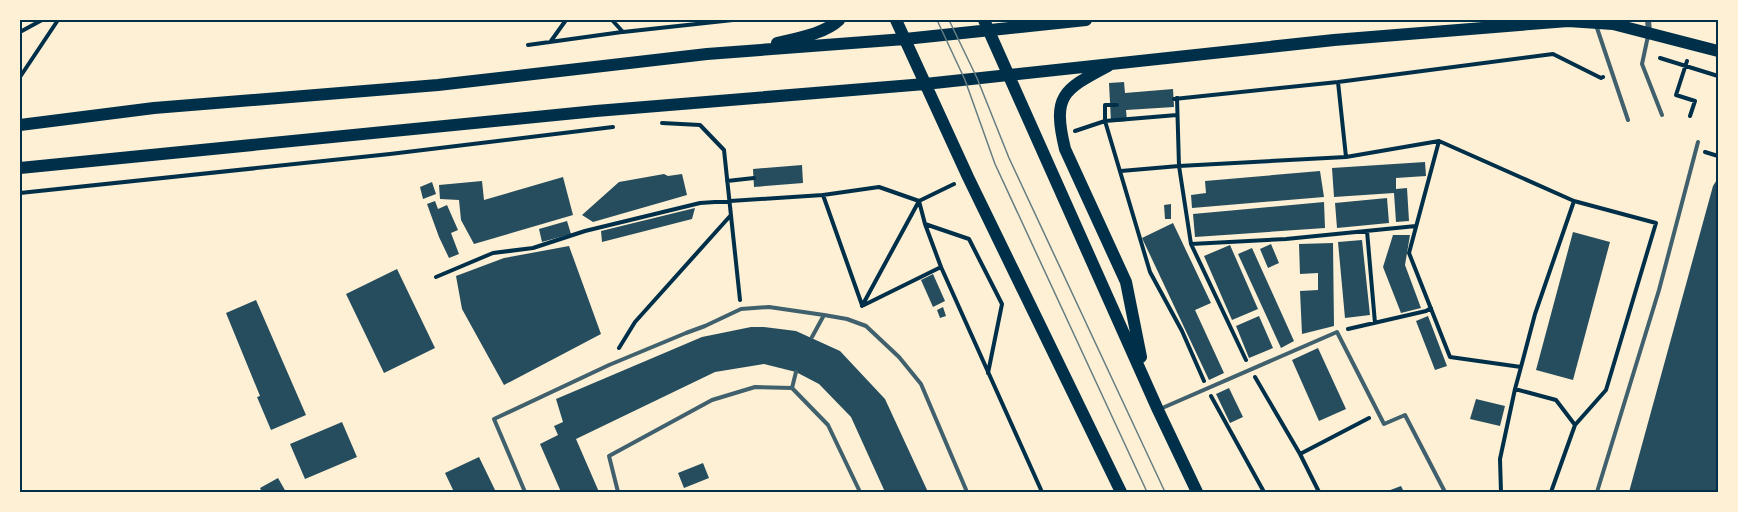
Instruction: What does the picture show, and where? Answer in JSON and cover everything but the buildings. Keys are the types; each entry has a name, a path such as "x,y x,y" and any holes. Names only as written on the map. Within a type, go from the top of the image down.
{"main road":[{"path":"741,52 805,36 833,26 839,20"},
{"path":"896,20 968,177 1120,492"},
{"path":"20,125 154,108 438,85 741,52 905,39 986,25 1086,20"},
{"path":"20,168 596,111 925,84 1334,40 1568,21 1649,26 1719,51"},
{"path":"986,25 1197,492"},
{"path":"1114,63 1077,82 1068,91 1061,103 1060,130 1065,149 1126,282 1145,379"}],"lane":[{"path":"1594,21 1628,120"},
{"path":"1649,26 1642,64 1662,115"},
{"path":"1597,492 1659,290 1698,142"},
{"path":"525,492 494,419 609,365 741,309 769,307 846,319 866,326 899,357 921,384 967,492"},
{"path":"812,337 824,315"},
{"path":"1158,410 1336,332 1384,424 1405,415 1445,492"},
{"path":"792,388 796,372"},
{"path":"618,492 609,456 712,400 755,387 792,388 828,425 860,492"}],"path":[{"path":"20,32 42,20"},
{"path":"20,77 58,20"},
{"path":"551,42 566,20"},
{"path":"612,20 622,32"},
{"path":"665,27 670,20"},
{"path":"528,45 733,20"},
{"path":"1416,226 1286,239 1191,244 1179,166 1175,98 1338,82 1553,54 1601,78 1610,75"},
{"path":"1660,58 1686,63 1719,75"},
{"path":"1686,63 1676,95 1695,101 1689,116"},
{"path":"1338,82 1346,157"},
{"path":"1117,105 1105,105 1106,121 1150,272 1182,332 1208,389 1264,492"},
{"path":"1068,133 1106,121 1177,115"},
{"path":"654,122 700,125 724,150 741,309"},
{"path":"20,193 390,154 620,126"},
{"path":"1439,141 1409,253 1450,357 1521,367"},
{"path":"1121,171 1346,157 1439,141 1574,201 1656,223 1605,390 1575,426 1551,492"},
{"path":"728,181 754,178"},
{"path":"862,306 919,201 954,183"},
{"path":"436,278 493,253 533,248 585,231 700,203 823,195 879,187 919,201"},
{"path":"823,195 862,306"},
{"path":"919,201 941,267 1042,492"},
{"path":"1501,492 1500,459 1515,389 1535,314 1574,201"},
{"path":"609,365 635,322 731,215"},
{"path":"925,224 969,239 1002,304 988,373"},
{"path":"1367,231 1375,323"},
{"path":"862,306 941,267"},
{"path":"1336,332 1431,308"},
{"path":"1515,389 1556,400 1575,426"},
{"path":"1300,454 1319,492"}],"tram line":[{"path":"937,20 965,80 995,164 1147,492"},
{"path":"949,20 977,78 1009,158 1165,492"}]}
